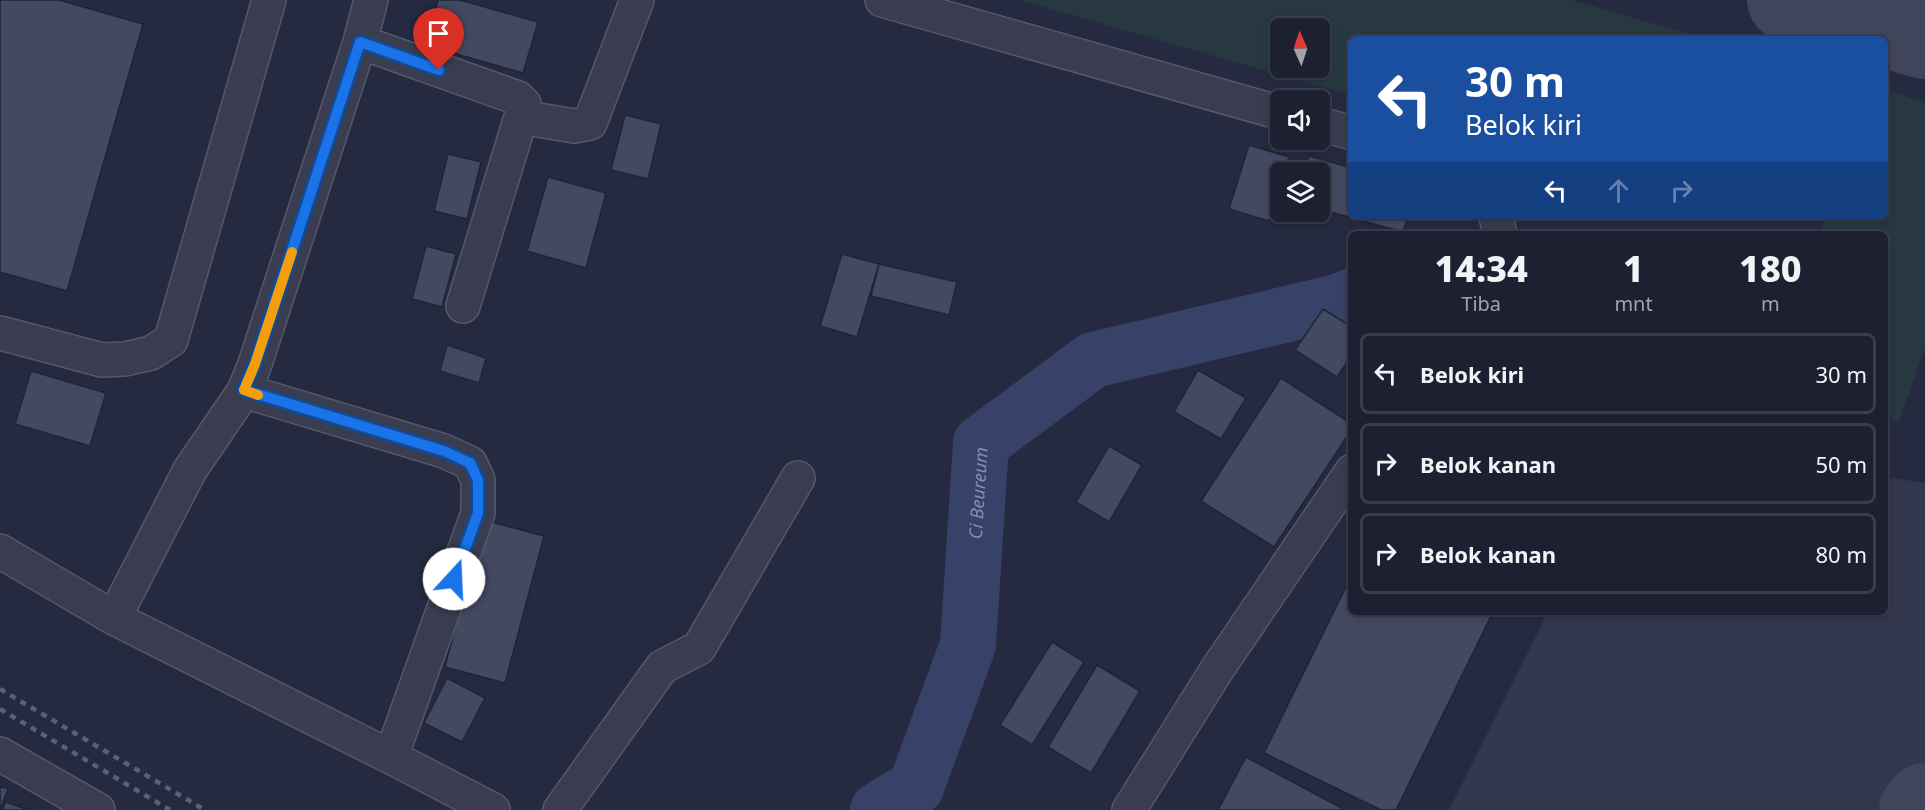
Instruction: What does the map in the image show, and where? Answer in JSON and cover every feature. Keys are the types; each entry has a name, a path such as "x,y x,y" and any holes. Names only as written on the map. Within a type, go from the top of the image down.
{"street":[{"path":"0,333 102,360 125,359 151,353 171,340 269,0"},
{"path":"114,618 190,470 244,390 255,364 360,42 371,0"},
{"path":"521,117 574,126 590,123 637,0"},
{"path":"882,0 1270,110"},
{"path":"360,42 518,98 524,104 463,306"},
{"path":"1330,127 1348,132"},
{"path":"244,390 444,451 470,463 478,480 478,513 391,757"},
{"path":"1129,810 1216,671 1348,477"},
{"path":"560,810 662,667 699,648 798,478"},
{"path":"0,551 114,618 493,810"},
{"path":"0,754 98,810"}],"shaded area":[{"path":"1019,0 1572,0 1697,36 1348,36 1348,94 1292,78 1330,78 1330,18 1270,18 1270,72"},
{"path":"1888,91 1925,102 1925,349 1898,423 1888,417 1888,231 1821,231 1824,219 1888,219"},
{"path":"1888,477 1925,483 1925,810 1449,810 1546,615 1888,615"}],"building":[{"path":"0,0 59,0 143,24 67,291 0,272"},
{"path":"438,0 460,0 538,22 523,73 425,45"},
{"path":"625,115 661,124 648,179 611,170"},
{"path":"1249,145 1289,157 1287,162 1270,162 1269,221 1229,209"},
{"path":"448,154 481,162 467,219 434,211"},
{"path":"1309,156 1348,167 1348,217 1330,212 1330,162 1307,162"},
{"path":"548,177 606,193 586,268 527,251"},
{"path":"1356,219 1407,219 1403,231 1399,231"},
{"path":"426,246 456,254 442,307 412,299"},
{"path":"842,254 879,264 857,337 820,326"},
{"path":"879,264 957,282 949,315 871,296"},
{"path":"1323,309 1348,325 1348,361 1337,377 1295,350"},
{"path":"447,345 486,358 479,383 440,371"},
{"path":"1198,370 1246,398 1221,439 1174,412"},
{"path":"31,371 106,393 90,446 15,424"},
{"path":"1281,378 1348,421 1348,435 1274,547 1201,501"},
{"path":"1109,446 1142,465 1109,522 1076,502"},
{"path":"483,520 544,536 505,683 445,667"},
{"path":"1348,583 1348,615 1492,615 1396,810 1381,810 1264,753"},
{"path":"1052,642 1084,662 1032,745 1000,725"},
{"path":"1097,665 1140,691 1091,773 1048,747"},
{"path":"447,678 485,698 462,742 424,723"},
{"path":"1246,757 1345,810 1218,810"},
{"path":"0,786 8,789 0,810"},
{"path":"6,802 28,810 2,810"}],"waterway":[{"name":"Ci Beureum","path":"878,810 916,787 968,645 981,443 1093,360 1334,303 1348,298"}],"taxiway":[{"path":"1788,0 1925,38"},
{"path":"1920,810 1925,804"}],"railway":[{"path":"0,689 205,810"},
{"path":"0,709 170,810"}],"slow traffic":[{"path":"258,395 244,390 255,364 292,252"}],"route":[{"path":"439,70 360,42 255,364 244,390 444,451 470,463 478,480 478,513 454,579"}]}
